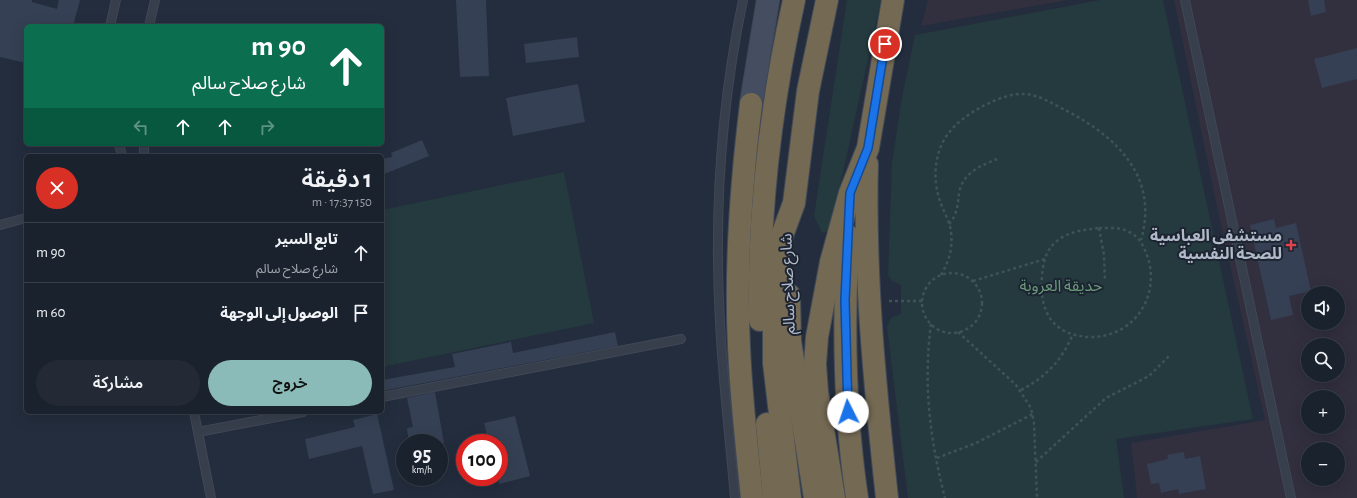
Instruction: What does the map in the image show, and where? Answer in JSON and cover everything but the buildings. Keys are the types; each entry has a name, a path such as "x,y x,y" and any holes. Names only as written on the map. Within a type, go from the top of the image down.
{"highway":[{"path":"774,498 761,368 761,257 765,194 773,118 794,0"},
{"name":"شارع صلاح سالم","path":"815,498 790,341 790,272 783,233 794,203 808,91 827,0"},
{"name":"شارع صلاح سالم","path":"834,498 817,392 815,364 820,311 831,262 850,193 868,148 892,0"},
{"path":"751,104 740,212 738,292 741,392 752,498"},
{"path":"868,148 866,215 871,351 887,498"},
{"path":"850,193 845,327 846,397 851,456 858,498"},
{"path":"783,233 775,290 773,336 790,498"}],"main road":[{"path":"751,104 768,0"}],"lane":[{"path":"110,24 116,0"},
{"path":"149,24 155,0"},
{"path":"735,498 724,383 718,260 723,137 730,76 743,0"},
{"path":"1185,0 1291,498"},
{"path":"0,225 24,219"},
{"path":"384,397 681,339"},
{"path":"194,414 211,498"},
{"path":"198,432 292,414"}],"path":[{"path":"941,275 951,251 949,224 940,201 936,177 936,166 939,151 946,137 956,125 981,108 1007,96 1024,94 1049,102 1072,114 1107,138 1124,155 1140,178 1145,194 1145,225 1141,240 1149,262 1150,289 1147,303 1139,316 1129,326 1116,333 1090,337 1073,334 1056,326 1050,320 1043,305 1041,284 1045,258 1052,245 1064,236 1074,232 1099,228 1123,230 1141,240"},
{"path":"949,224 956,214 960,190 966,177 978,166 997,159"},
{"path":"1099,228 1104,255 1105,281"},
{"path":"973,282 1045,258"},
{"path":"958,274 973,282 981,297 980,311 974,323 958,332 948,333 939,330 931,324 924,313 922,301 925,290 932,281 941,275 958,274"},
{"path":"869,302 922,301"},
{"path":"931,324 926,375 927,397 945,498"},
{"path":"958,332 1021,390 1033,414 1037,498"},
{"path":"1021,390 1035,383 1047,374 1067,349 1073,334"},
{"path":"1036,462 1106,398 1149,376 1170,355"},
{"path":"937,458 983,440 1033,414"}],"shaded area":[{"path":"928,0 1068,0 921,26"},
{"name":"مستشفى العباسية للصحة النفسية","path":"1174,0 1357,0 1357,498 1137,498 1131,443 1265,420 1215,198"}],"green space":[{"path":"847,0 881,0 830,231 822,233 814,216"},
{"name":"حديقة العروبة","path":"1100,0 1163,0 1253,419 1116,439 1124,498 908,498 887,327 891,318 901,314 901,285 892,281 888,275 892,163 902,97 915,35"},
{"path":"564,172 594,323 384,367 384,210"}],"place":[{"name":"مستشفى العباسية للصحة النفسية","path":"1291,245"}],"route":[{"path":"848,412 846,397 845,286 850,193 868,148 885,44"}]}
